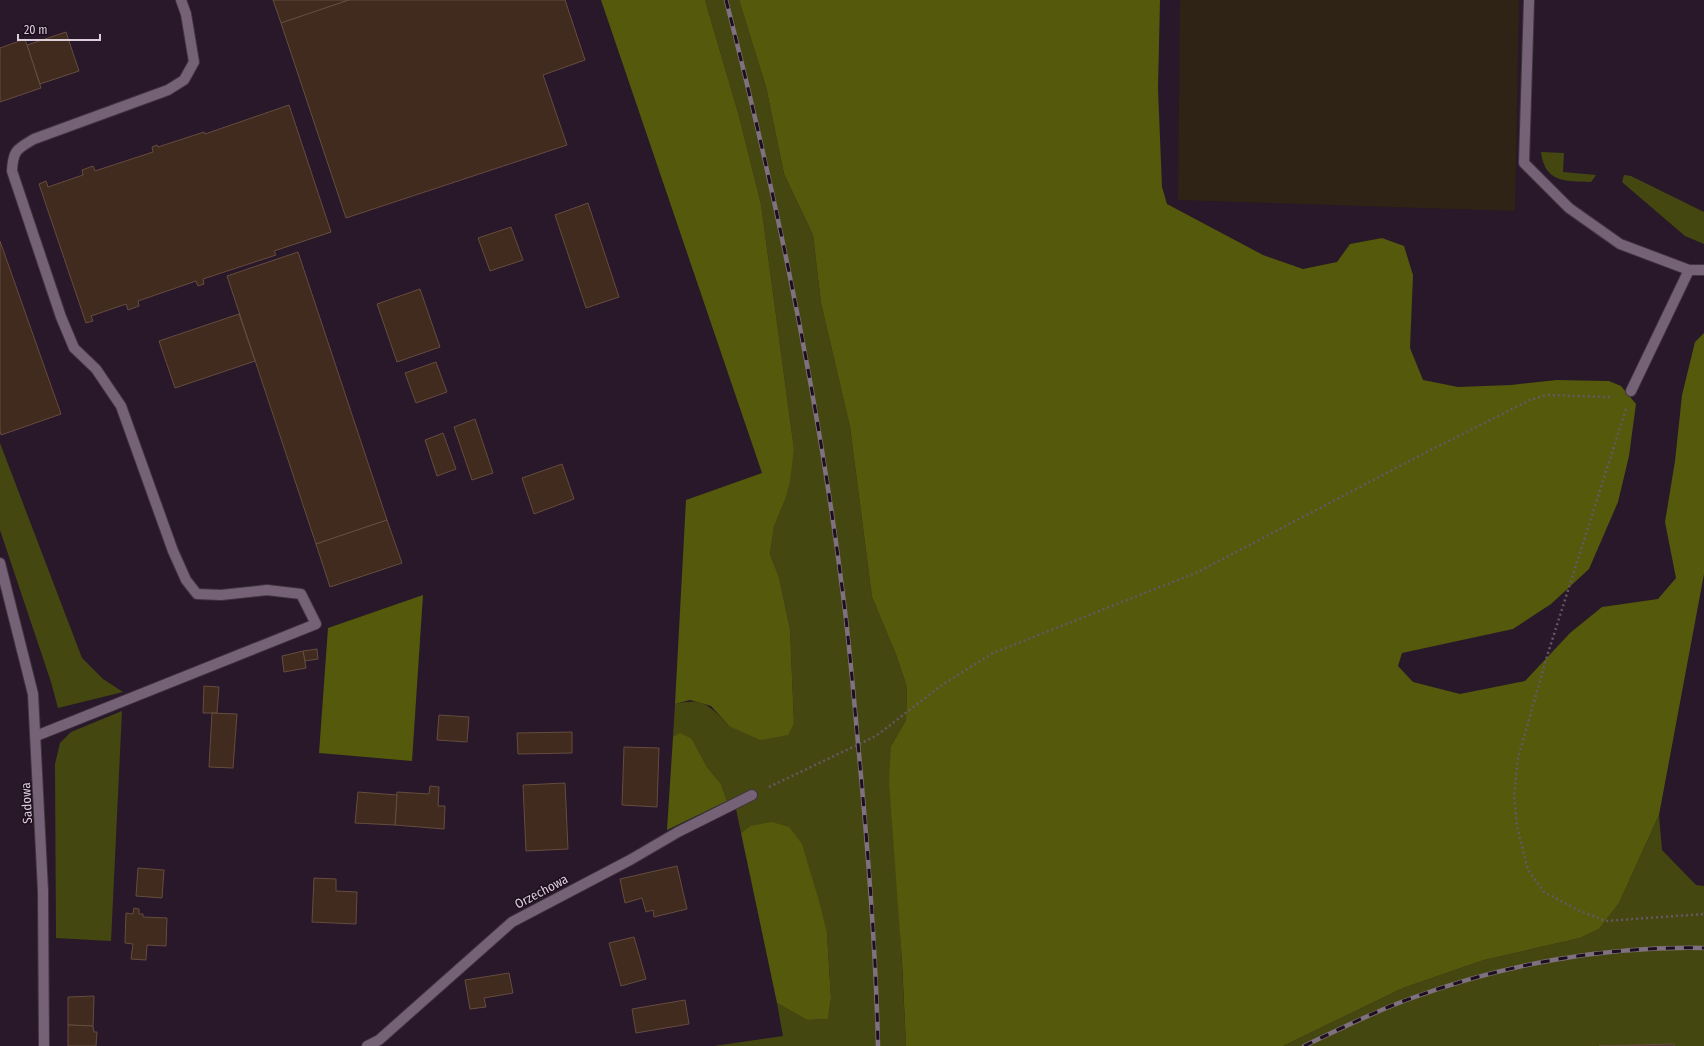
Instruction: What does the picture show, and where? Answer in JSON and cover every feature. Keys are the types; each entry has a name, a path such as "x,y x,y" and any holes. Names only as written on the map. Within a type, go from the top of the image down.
{"street":[{"path":"36,736 316,624 301,594 267,590 221,595 197,594 186,580 173,551 121,406 96,369 74,348 61,317 12,171 13,159 16,150 34,139 168,90 184,80 194,62 186,14 181,0"},
{"path":"1529,0 1524,163 1569,208 1620,244 1689,270 1704,270"},
{"path":"1631,391 1689,270"},
{"name":"Sadowa","path":"0,563 33,694 43,891 44,1046"},
{"name":"Orzechowa","path":"367,1046 379,1040 512,922 630,860 678,832 752,794"}],"path":[{"path":"752,794 876,736 942,685 993,653 1198,572 1419,456 1530,400 1547,395 1608,397 1631,391"},
{"path":"1631,391 1548,653 1518,758 1514,795 1517,826 1528,870 1544,892 1578,910 1606,921 1704,914"}],"shaded area":[{"path":"601,0 705,0 739,116 761,204 794,449 790,481 785,500 774,527 770,554 779,577 790,629 794,723 788,735 760,740 729,726 711,706 690,700 675,704 686,500 762,473"},
{"path":"739,0 1160,0 1158,89 1162,187 1167,204 1263,255 1303,269 1337,262 1350,244 1382,238 1404,246 1413,275 1410,348 1423,380 1458,387 1511,385 1557,380 1609,381 1621,386 1636,404 1629,456 1618,502 1589,569 1551,604 1513,629 1402,653 1398,666 1413,682 1460,694 1525,681 1570,633 1602,607 1658,599 1676,578 1665,522 1675,461 1682,395 1695,342 1704,333 1704,574 1659,815 1619,903 1599,929 1580,938 1484,960 1403,988 1283,1046 906,1046 902,962 889,781 891,746 906,720 907,687 897,657 872,597 850,427 821,303 813,235 784,174 766,87"},
{"path":"1180,0 1519,0 1515,211 1178,200"},
{"path":"423,595 412,761 319,753 328,628"},
{"path":"680,733 692,739 707,767 721,784 727,801 667,830 673,737"},
{"path":"772,822 789,827 802,844 819,901 827,933 831,998 828,1019 807,1020 777,1003 741,833 750,826"}],"green space":[{"path":"705,0 739,0 766,87 784,174 813,235 821,303 850,427 872,597 897,657 907,687 906,720 891,746 906,1046 714,1046 783,1036 777,1003 807,1020 828,1019 831,998 827,933 750,826 741,833 736,809 727,801 721,784 707,767 692,739 673,737 675,704 685,702 706,705 717,713 729,726 794,723 790,629 779,577 770,554 774,527 785,500 794,449 761,204 739,116"},
{"path":"1541,152 1564,153 1563,172 1596,175 1591,182 1558,178 1547,170 1543,162"},
{"path":"1624,175 1631,176 1704,212 1704,244 1685,236 1622,182"},
{"path":"0,443 82,658 103,679 123,692 58,708 51,682 0,530"},
{"path":"122,711 111,941 56,938 55,764 60,743 71,732"},
{"path":"1659,815 1662,850 1696,885 1704,886 1704,1046 1283,1046 1403,988 1484,960 1580,938 1599,929 1619,903"}],"building":[{"path":"273,0 349,0 281,23"},
{"path":"349,0 565,0 585,60 543,75 567,145 346,218 281,23"},
{"path":"66,32 79,71 40,84 27,45"},
{"path":"25,39 41,88 0,102 0,48"},
{"path":"289,105 331,232 274,251 276,255 203,279 204,284 198,286 196,281 138,301 139,306 128,310 126,304 91,316 93,321 86,323 39,184 46,181 48,187 83,175 82,170 93,166 95,171 153,152 152,147 157,145 158,147 204,132 205,134"},
{"path":"588,203 619,297 586,308 555,215"},
{"path":"511,227 523,260 490,271 478,238"},
{"path":"0,241 61,414 1,435 0,430"},
{"path":"298,252 387,520 316,544 227,276"},
{"path":"420,289 440,347 397,362 377,304"},
{"path":"239,314 255,361 175,388 159,341"},
{"path":"436,362 447,392 416,403 405,373"},
{"path":"475,419 493,473 472,480 454,427"},
{"path":"443,433 456,469 437,476 425,440"},
{"path":"562,464 574,499 534,514 522,478"},
{"path":"387,520 402,563 330,587 316,544"},
{"path":"317,649 318,659 305,661 303,651"},
{"path":"303,651 306,668 284,672 282,656"},
{"path":"204,686 219,687 217,713 203,713"},
{"path":"212,713 237,714 233,768 209,767"},
{"path":"439,715 469,717 467,742 437,740"},
{"path":"572,732 572,753 518,754 517,733"},
{"path":"624,747 659,748 657,807 622,805"},
{"path":"565,783 568,849 526,851 523,785"},
{"path":"430,786 439,787 438,806 445,806 444,829 395,825 397,792 429,794"},
{"path":"358,792 397,795 395,825 355,823"},
{"path":"677,866 687,909 654,917 653,910 646,912 642,898 625,903 620,879"},
{"path":"138,868 164,870 162,898 136,896"},
{"path":"314,878 336,879 336,891 357,892 356,924 312,922"},
{"path":"134,908 139,909 139,914 143,914 143,917 167,918 166,946 147,945 146,960 131,959 133,944 125,943 126,913 133,914"},
{"path":"634,937 646,979 621,986 609,943"},
{"path":"509,973 513,993 484,998 486,1007 470,1009 465,980"},
{"path":"94,996 93,1026 68,1025 68,997"},
{"path":"685,1000 689,1024 636,1033 632,1009"},
{"path":"68,1025 93,1026 94,1032 97,1032 96,1046 68,1046"},
{"path":"1674,1044 1674,1046 1599,1046"}],"railway":[{"path":"726,0 762,147 794,296 833,520 854,694 871,900 878,1046"},
{"path":"1304,1046 1398,1003 1447,986 1519,967 1593,954 1630,950 1704,948"}]}
